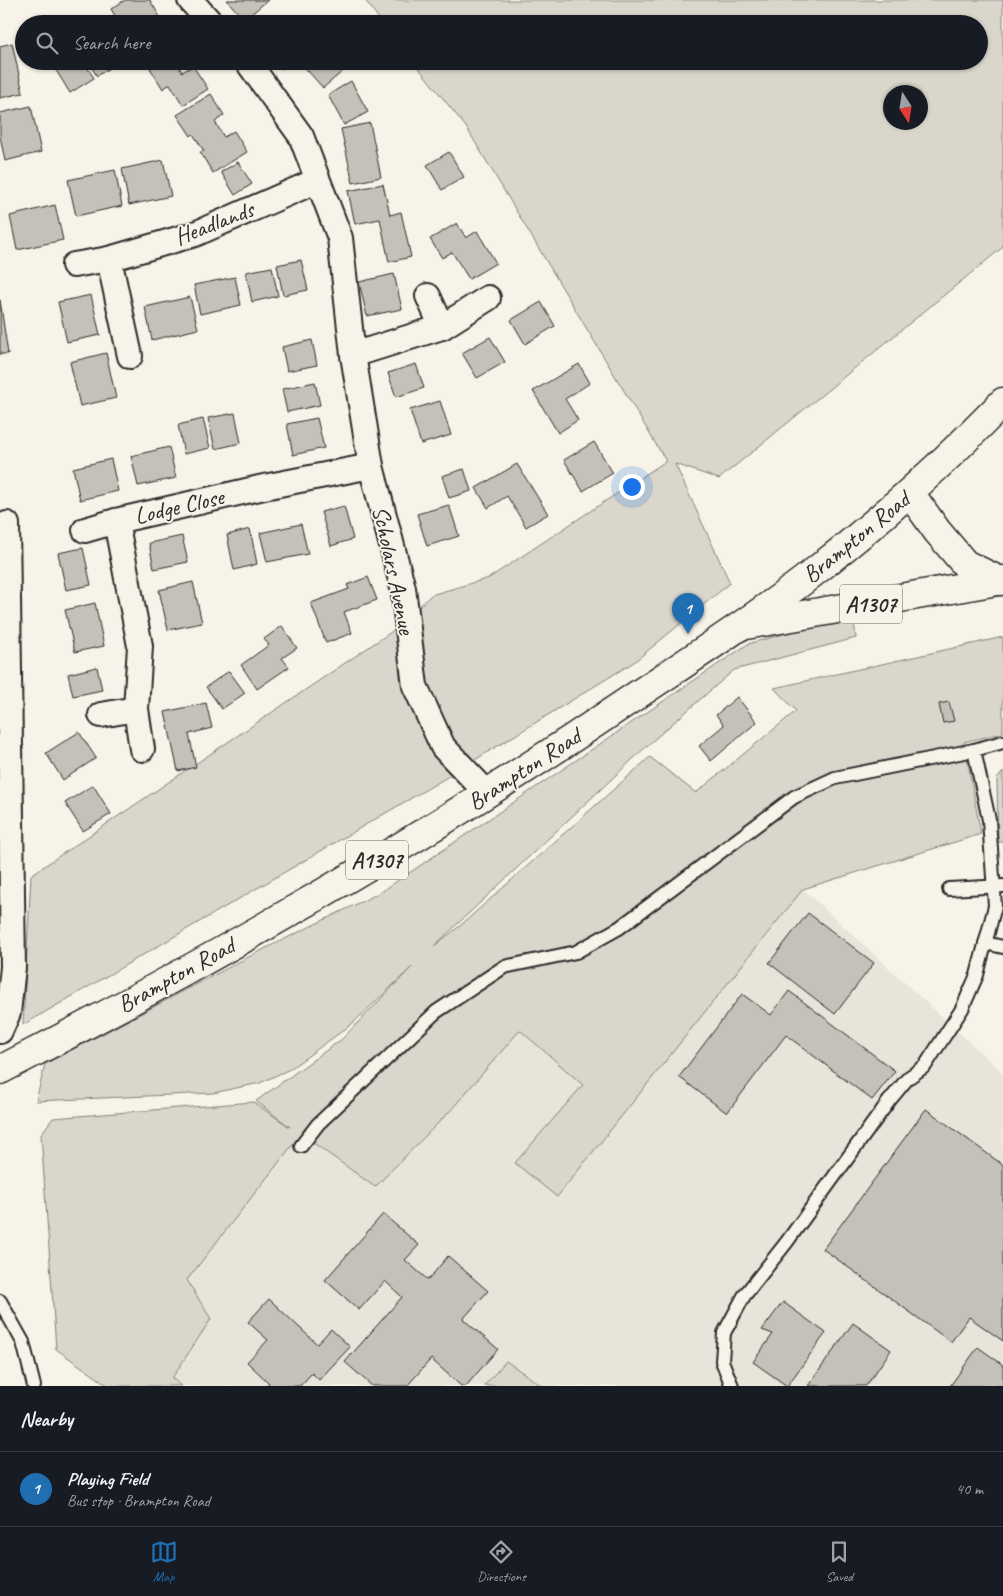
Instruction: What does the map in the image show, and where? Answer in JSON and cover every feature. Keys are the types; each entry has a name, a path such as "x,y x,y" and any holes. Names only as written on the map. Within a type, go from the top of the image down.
{"main road":[{"name":"Brampton Road","path":"3,1060 243,939 488,794 739,626 804,580 910,493 1003,402"},
{"path":"910,493 937,531 965,564 1002,580"},
{"name":"A1307","path":"739,626 1002,580"}],"street":[{"path":"190,0 204,15"},
{"name":"Scholars Avenue","path":"253,70 300,136 316,182 340,238 353,355 371,466 404,588 415,686 443,747 488,794"},
{"name":"Headlands","path":"74,265 109,259 195,234 316,182"},
{"path":"109,259 130,356"},
{"path":"428,296 442,327"},
{"path":"353,355 442,327 488,298"},
{"name":"Lodge Close","path":"142,749 136,709 140,646 116,521 264,487 371,466"},
{"path":"85,530 116,521"},
{"path":"0,1031 8,1013 13,967 7,524"},
{"path":"101,715 136,709"}],"lane":[{"path":"301,1146 318,1124 436,1012 504,967 576,952 620,928 794,797 835,778 974,750 1003,742"},
{"path":"732,1386 722,1362 724,1333 744,1296 786,1243 889,1101 908,1078 925,1066 962,1009 977,975 995,906 998,886 989,820 974,750"},
{"path":"949,889 998,886"},
{"path":"985,943 1003,947"},
{"path":"0,1301 23,1342 34,1386"}],"shaded area":[{"path":"365,0 1003,0 1003,247 719,479 675,464 730,583 634,662 444,779 23,1025 31,875 394,630 431,595 489,578 666,461 466,127 420,70 988,70 988,15 376,15"},
{"path":"854,621 856,638 734,670 649,744 434,946 461,925 650,757 696,793 796,711 774,688 1003,637 1003,733 964,742 981,834 803,889 557,1197 515,1163 583,1085 520,1030 451,1110 375,1187 301,1134 187,1280 211,1319 172,1378 181,1386 109,1386 56,1349 41,1134 53,1118 253,1102 290,1127 256,1101 342,1039 412,967 352,1024 290,1069 260,1083 213,1093 36,1101 45,1064 258,952 381,892 748,644 790,632"},
{"path":"1003,772 1003,842 998,842 997,779"},
{"path":"803,889 1003,1073 1003,1386 540,1386 506,1362 484,1386 181,1386 172,1378 211,1319 187,1280 301,1134 375,1187 451,1110 520,1030 583,1085 516,1163 557,1196"},
{"path":"506,1361 542,1386 484,1386"}],"building":[{"path":"125,0 150,0 159,15 115,15 111,9"},
{"path":"227,0 268,0 250,15 240,15"},
{"path":"12,43 15,70 18,70 23,93 0,98 0,46"},
{"path":"56,70 89,70 94,78 70,93"},
{"path":"93,70 106,70 97,76"},
{"path":"151,70 181,70 182,72 196,70 208,89 183,105 170,84 163,89"},
{"path":"307,70 343,71 323,88"},
{"path":"351,81 368,112 344,125 328,95"},
{"path":"211,94 224,115 215,122 224,137 234,131 247,152 213,173 200,152 204,151 177,115"},
{"path":"31,106 41,152 5,161 0,136 0,113"},
{"path":"370,123 381,177 353,183 341,129"},
{"path":"449,152 464,177 442,190 427,165"},
{"path":"163,160 171,196 129,205 122,169"},
{"path":"238,162 252,184 235,195 221,172"},
{"path":"115,170 122,206 76,216 68,180"},
{"path":"383,184 390,215 401,212 411,257 389,262 380,219 355,224 348,191"},
{"path":"55,205 63,240 17,250 10,216"},
{"path":"457,223 466,238 477,231 496,263 469,279 452,252 442,258 430,239"},
{"path":"301,260 308,290 283,295 277,265"},
{"path":"272,267 278,296 252,302 246,272"},
{"path":"394,274 402,309 367,316 359,282"},
{"path":"235,277 241,305 200,314 194,285"},
{"path":"91,295 100,335 67,342 58,302"},
{"path":"190,297 198,329 152,340 145,307"},
{"path":"0,300 8,354 0,354"},
{"path":"541,302 555,326 525,344 511,320"},
{"path":"490,337 505,362 477,378 462,353"},
{"path":"312,340 317,365 287,371 282,347"},
{"path":"106,353 116,398 80,406 70,362"},
{"path":"416,364 424,388 396,397 388,373"},
{"path":"579,364 590,383 565,399 578,420 558,433 533,391"},
{"path":"315,382 320,405 287,412 282,389"},
{"path":"440,401 451,435 421,444 410,410"},
{"path":"235,413 241,443 215,449 208,418"},
{"path":"317,418 324,448 293,455 287,424"},
{"path":"203,419 210,448 184,454 178,425"},
{"path":"594,442 613,473 583,491 564,460"},
{"path":"169,447 176,478 138,486 131,456"},
{"path":"111,459 118,491 80,500 73,468"},
{"path":"517,464 548,514 526,527 507,496 488,508 476,488"},
{"path":"464,469 471,491 449,498 442,476"},
{"path":"449,505 459,536 427,546 417,514"},
{"path":"344,506 353,539 331,546 321,512"},
{"path":"301,524 308,554 267,562 260,533"},
{"path":"250,529 257,564 234,570 227,535"},
{"path":"182,536 188,562 154,569 149,543"},
{"path":"83,548 91,585 66,590 58,553"},
{"path":"368,577 377,600 344,612 352,633 326,643 311,603 349,589 347,585"},
{"path":"193,582 202,623 168,630 159,590"},
{"path":"95,603 104,646 75,652 65,610"},
{"path":"282,626 297,648 282,658 289,667 257,689 241,665 269,645 264,639"},
{"path":"97,667 102,690 73,696 68,674"},
{"path":"229,671 245,693 222,709 206,687"},
{"path":"737,697 757,722 711,761 699,746 724,725 716,715"},
{"path":"949,702 954,721 943,723 939,704"},
{"path":"206,703 212,728 189,734 196,767 178,771 165,712"},
{"path":"79,732 96,758 63,780 46,753"},
{"path":"93,785 111,814 83,831 65,803"},
{"path":"808,913 874,963 835,1014 769,963"},
{"path":"789,991 895,1071 872,1100 786,1035 727,1113 679,1077 742,994 771,1015"},
{"path":"926,1109 1003,1165 1003,1341 969,1317 951,1342 823,1249"},
{"path":"383,1214 419,1245 405,1260 428,1280 448,1256 488,1291 463,1319 498,1349 466,1386 461,1386 431,1359 407,1386 372,1386 345,1362 402,1297 385,1281 359,1310 325,1280"},
{"path":"269,1299 317,1344 331,1329 350,1347 319,1380 312,1373 300,1386 266,1386 269,1383 247,1362 268,1340 248,1322"},
{"path":"783,1302 826,1333 787,1386 753,1362 773,1334 762,1330"},
{"path":"853,1323 891,1350 866,1386 808,1386"},
{"path":"978,1347 1003,1365 1003,1386 950,1386"}],"place":[{"name":"Playing Field","path":"688,634"}]}
